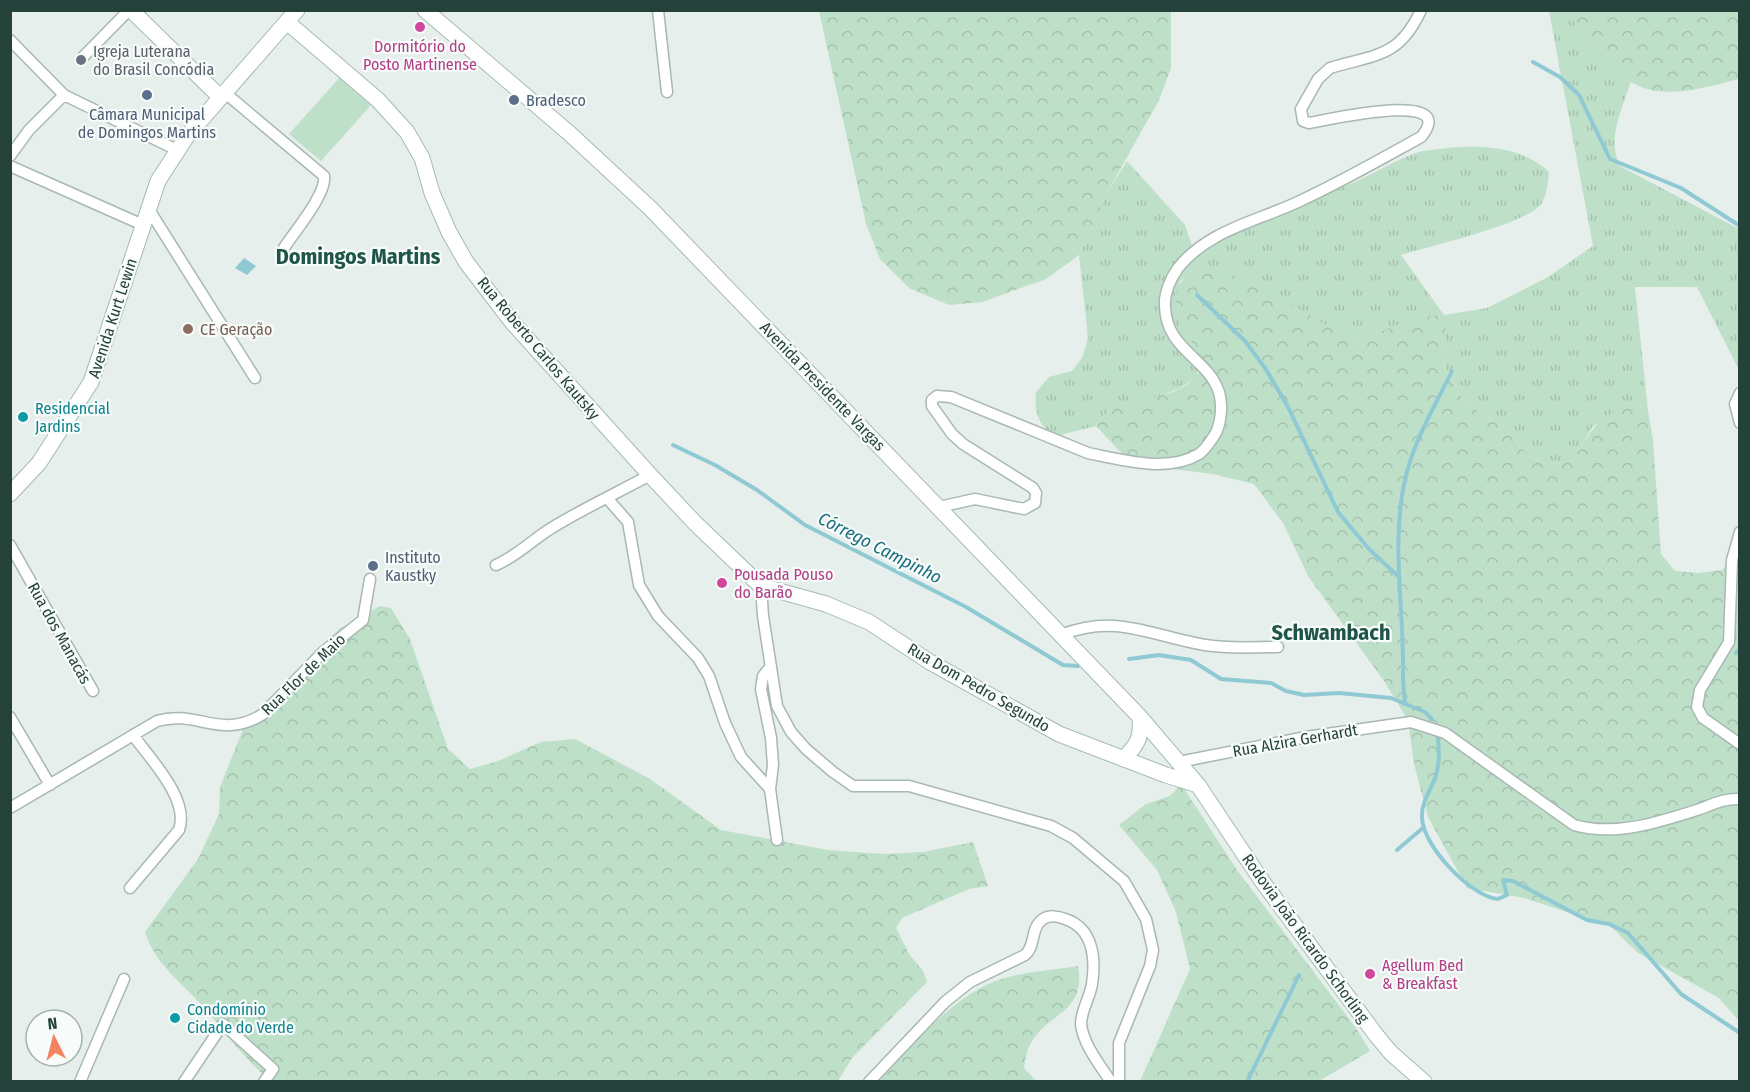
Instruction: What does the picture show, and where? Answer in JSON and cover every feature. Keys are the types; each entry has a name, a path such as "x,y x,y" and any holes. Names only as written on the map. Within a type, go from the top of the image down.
{"main road":[{"path":"130,10 222,94"},
{"name":"Avenida Presidente Vargas","path":"425,10 568,133 650,208 1140,717 1198,785"},
{"name":"Avenida Kurt Lewin","path":"10,495 39,463 91,382 158,181 177,150 222,94 292,16"},
{"name":"Rua Roberto Carlos Kautsky","path":"292,16 408,132 422,158 432,193 449,232 466,262 512,321 696,524 761,586"},
{"name":"Rua Dom Pedro Segundo","path":"761,586 826,604 869,622 930,662 1059,734 1198,785"},
{"path":"1123,759 1133,749 1141,735 1140,717"},
{"name":"Rodovia João Ricardo Schorling","path":"1198,785 1262,881 1376,1035 1391,1053 1424,1082"}],"street":[{"path":"83,57 130,10"},
{"path":"658,10 667,92"},
{"path":"939,507 975,499 1024,509 1035,503 1036,498 1033,488 952,434 932,405 932,400 937,396 951,397 1097,455 1166,464 1184,462 1202,453 1218,431 1221,406 1219,392 1211,378 1173,338 1167,326 1164,295 1177,269 1204,243 1229,229 1298,202 1420,137 1428,124 1427,118 1419,112 1382,110 1309,123 1303,121 1301,109 1323,73 1330,68 1389,50 1403,42 1421,10"},
{"path":"10,40 64,95 177,150"},
{"path":"222,94 324,176 325,182 320,195 284,248"},
{"path":"10,156 29,130 64,95"},
{"path":"10,166 143,225"},
{"path":"148,208 255,378"},
{"path":"1740,393 1735,404 1740,423"},
{"path":"496,565 512,558 527,544 552,528 650,475"},
{"path":"607,498 628,522 639,585 658,616 698,657 709,676 725,723 741,757 770,789"},
{"path":"1740,532 1732,560 1729,642 1700,690 1697,707 1703,718 1740,744"},
{"name":"Rua dos Manacás","path":"10,545 93,691"},
{"name":"Rua Flor de Maio","path":"10,808 157,720 172,716 185,717 216,726 252,722 264,714 323,652 363,620 367,608 370,579"},
{"path":"761,586 777,706 791,732 806,749 849,785 909,786 1051,826 1073,838 1124,880 1146,919 1153,950 1150,966 1119,1043 1119,1082"},
{"path":"1061,635 1094,625 1114,624 1203,645 1278,646"},
{"path":"771,666 763,676 761,689 771,738 773,765 770,789 777,840"},
{"path":"10,717 50,785"},
{"name":"Rua Alzira Gerhardt","path":"1179,762 1306,737 1411,722 1445,733 1574,825 1590,830 1608,831 1642,825 1717,801 1740,799"},
{"path":"130,888 179,830 182,821 177,798 133,735"},
{"path":"869,1082 945,1002 970,982 1029,952 1037,925 1045,918 1056,916 1081,927 1090,940 1092,985 1081,1023 1088,1044 1111,1082"},
{"path":"80,1082 124,979"},
{"path":"184,1082 223,1024 273,1069 264,1082"}],"green space":[{"path":"819,11 1171,11 1171,68 1159,100 1108,191 1079,255 1046,279 982,302 949,305 909,288 880,259 866,224"},
{"path":"1549,11 1566,11 1600,53 1631,81 1615,134 1616,156 1620,166 1739,229 1739,370 1697,287 1635,287 1648,411 1633,404 1593,426 1573,460 1551,466 1530,457 1506,430 1464,401 1442,361 1447,344 1386,330 1355,342 1209,268 1192,270 1180,281 1177,319 1197,350 1200,364 1197,377 1180,388 1153,399 1113,405 1096,426 1056,436 1041,423 1036,406 1036,392 1049,377 1072,371 1082,358 1088,338 1079,255 1108,191 1127,161 1185,225 1194,251 1424,151 1456,147 1490,148 1506,150 1536,162 1549,172 1545,197 1533,211 1498,226 1401,255 1444,315 1487,308 1548,277 1593,246"},
{"path":"1566,11 1739,11 1739,79 1704,88 1679,91 1655,91 1644,88 1632,83 1610,65"},
{"path":"340,77 371,105 321,161 289,134"},
{"path":"1209,268 1258,284 1355,342 1417,317 1444,315 1447,344 1442,361 1464,401 1506,430 1530,457 1551,466 1573,459 1591,432 1611,413 1633,404 1648,411 1653,440 1661,554 1675,571 1698,573 1722,570 1730,581 1728,608 1721,631 1727,650 1740,652 1739,1021 1719,998 1638,953 1610,926 1524,898 1467,888 1428,817 1414,764 1408,720 1384,681 1308,576 1283,523 1254,484 1213,474 1132,464 1096,426 1113,405 1166,394 1195,378 1200,371 1201,364 1195,348 1178,321 1177,293 1182,280 1191,271"},
{"path":"1739,541 1739,652 1727,650 1721,631 1728,608 1730,581 1722,570 1734,557"},
{"path":"380,606 391,608 410,639 448,749 470,769 498,761 541,742 575,739 650,779 721,830 828,850 883,854 923,852 973,842 988,886 969,889 902,918 896,928 909,954 923,971 927,982 852,1058 838,1081 271,1081 245,1057 208,1012 164,966 145,932 198,859 219,814 220,787 245,724 339,629"},
{"path":"1181,784 1237,870 1356,1028 1370,1051 1319,1081 1140,1081 1190,969 1176,912 1157,870 1119,825 1146,804 1170,796"},
{"path":"1078,966 1079,982 1076,995 1062,1012 1043,1027 1028,1049 1024,1068 1036,1081 880,1082 885,1069 945,1013 970,994 1006,978"}],"water":[{"path":"244,258 256,266 247,275 235,268"}],"waterway":[{"path":"1533,62 1560,77 1579,95 1610,159 1681,188 1740,226"},
{"path":"1197,295 1245,341 1265,368 1287,405 1338,512 1369,549 1400,578"},
{"path":"1405,704 1398,549 1402,497 1416,446 1452,371"},
{"name":"Córrego Campinho","path":"673,445 715,465 757,490 805,525 966,607 1063,665 1078,666"},
{"path":"1736,653 1740,649"},
{"name":"Córrego Campinho","path":"1129,659 1159,655 1191,660 1221,679 1271,683 1286,691 1304,695 1339,693 1391,698 1425,712 1432,719"},
{"name":"Córrego Campinho","path":"1438,737 1438,768 1424,802 1422,818 1430,842 1462,880 1487,896 1498,899 1507,895 1503,880 1513,881 1587,920 1609,924 1628,933 1681,994 1740,1033"},
{"path":"1397,850 1424,827"},
{"path":"1247,1082 1299,975"}],"place":[{"name":"Dormitório do Posto Martinense","path":"420,27"},
{"name":"Igreja Luterana do Brasil Concódia","path":"81,60"},
{"name":"Câmara Municipal de Domingos Martins","path":"147,95"},
{"name":"Bradesco","path":"514,100"},
{"name":"CE Geração","path":"188,329"},
{"name":"Residencial Jardins","path":"23,417"},
{"name":"Instituto Kaustky","path":"373,566"},
{"name":"Pousada Pouso do Barão","path":"722,583"},
{"name":"Agellum Bed & Breakfast","path":"1370,974"},
{"name":"Condomínio Cidade do Verde","path":"175,1018"}],"district":[{"name":"Domingos Martins","path":"358,256"},
{"name":"Schwambach","path":"1331,632"}]}
